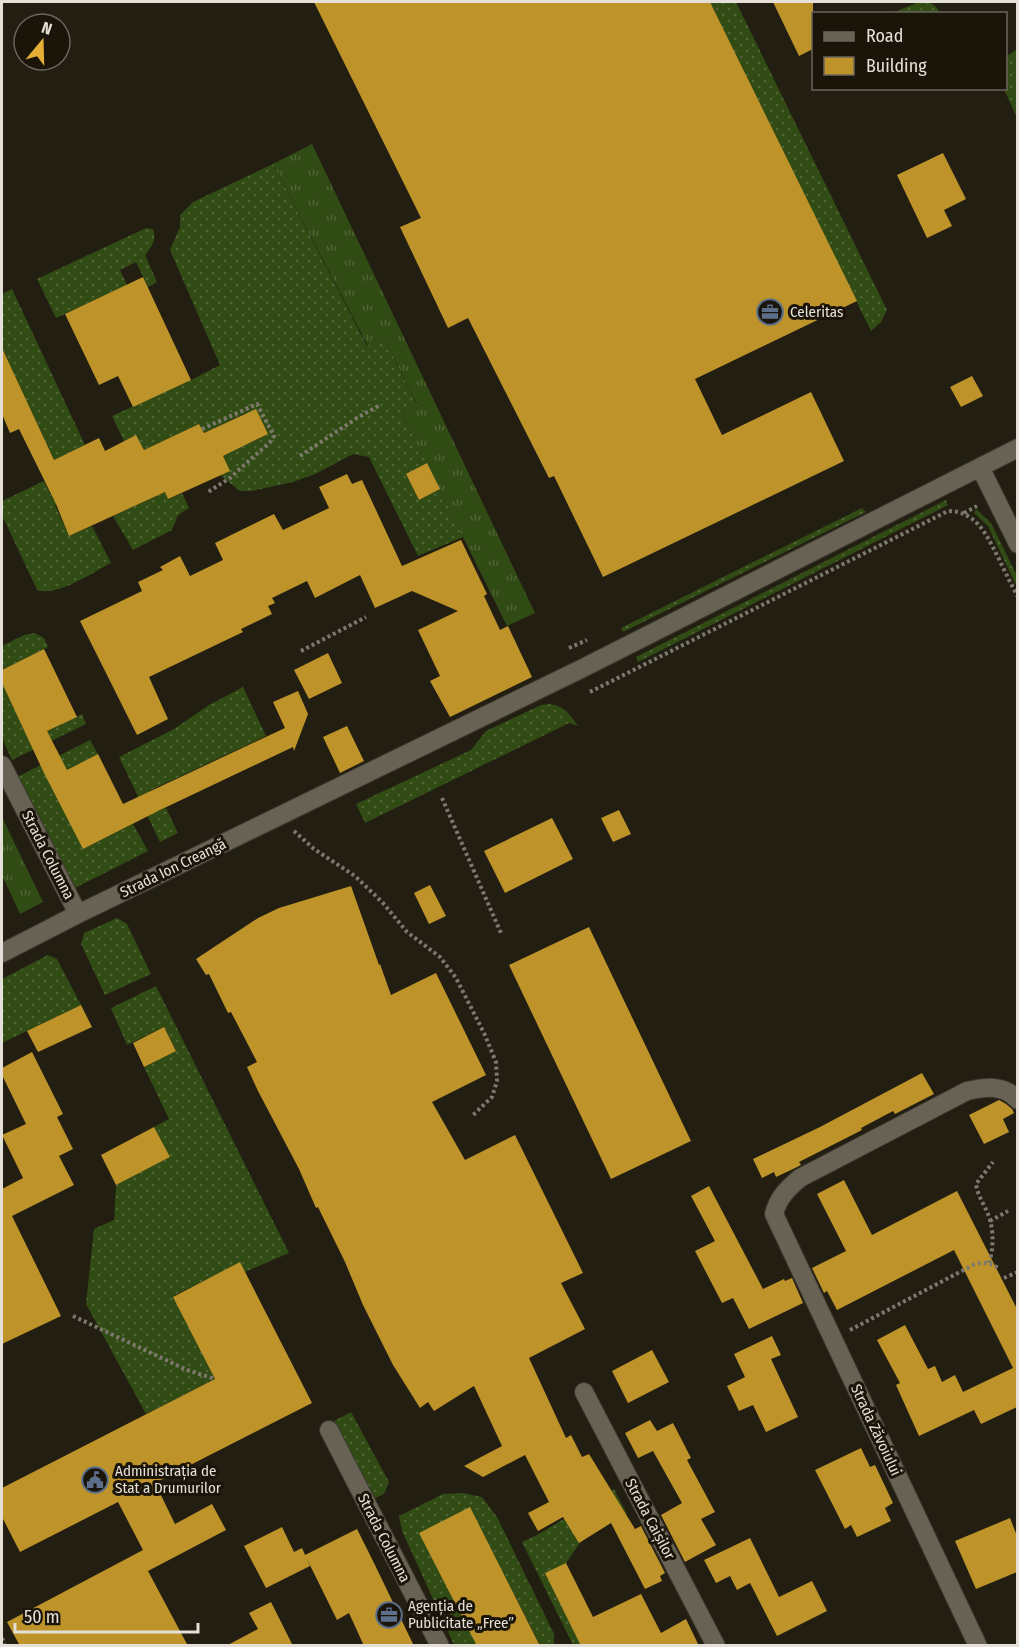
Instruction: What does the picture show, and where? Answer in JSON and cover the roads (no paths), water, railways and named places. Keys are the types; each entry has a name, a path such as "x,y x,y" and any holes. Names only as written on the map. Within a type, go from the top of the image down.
{"street":[{"name":"Strada Ion Creangă","path":"2,953 579,670 1017,448"},
{"path":"980,467 1017,544"},
{"name":"Strada Columna","path":"2,765 78,914"},
{"name":"Strada Zăvoiului","path":"978,1646 774,1215 776,1204 785,1191 800,1178 967,1091 985,1087 1001,1088 1013,1094 1017,1100"},
{"name":"Strada Caișilor","path":"585,1392 716,1646"},
{"name":"Strada Columna","path":"329,1430 440,1646"}],"place":[{"name":"Celeritas","path":"770,312"},
{"name":"Administrația de Stat a Drumurilor","path":"95,1480"},
{"name":"Agenția de Publicitate „Free”","path":"389,1615"}]}
